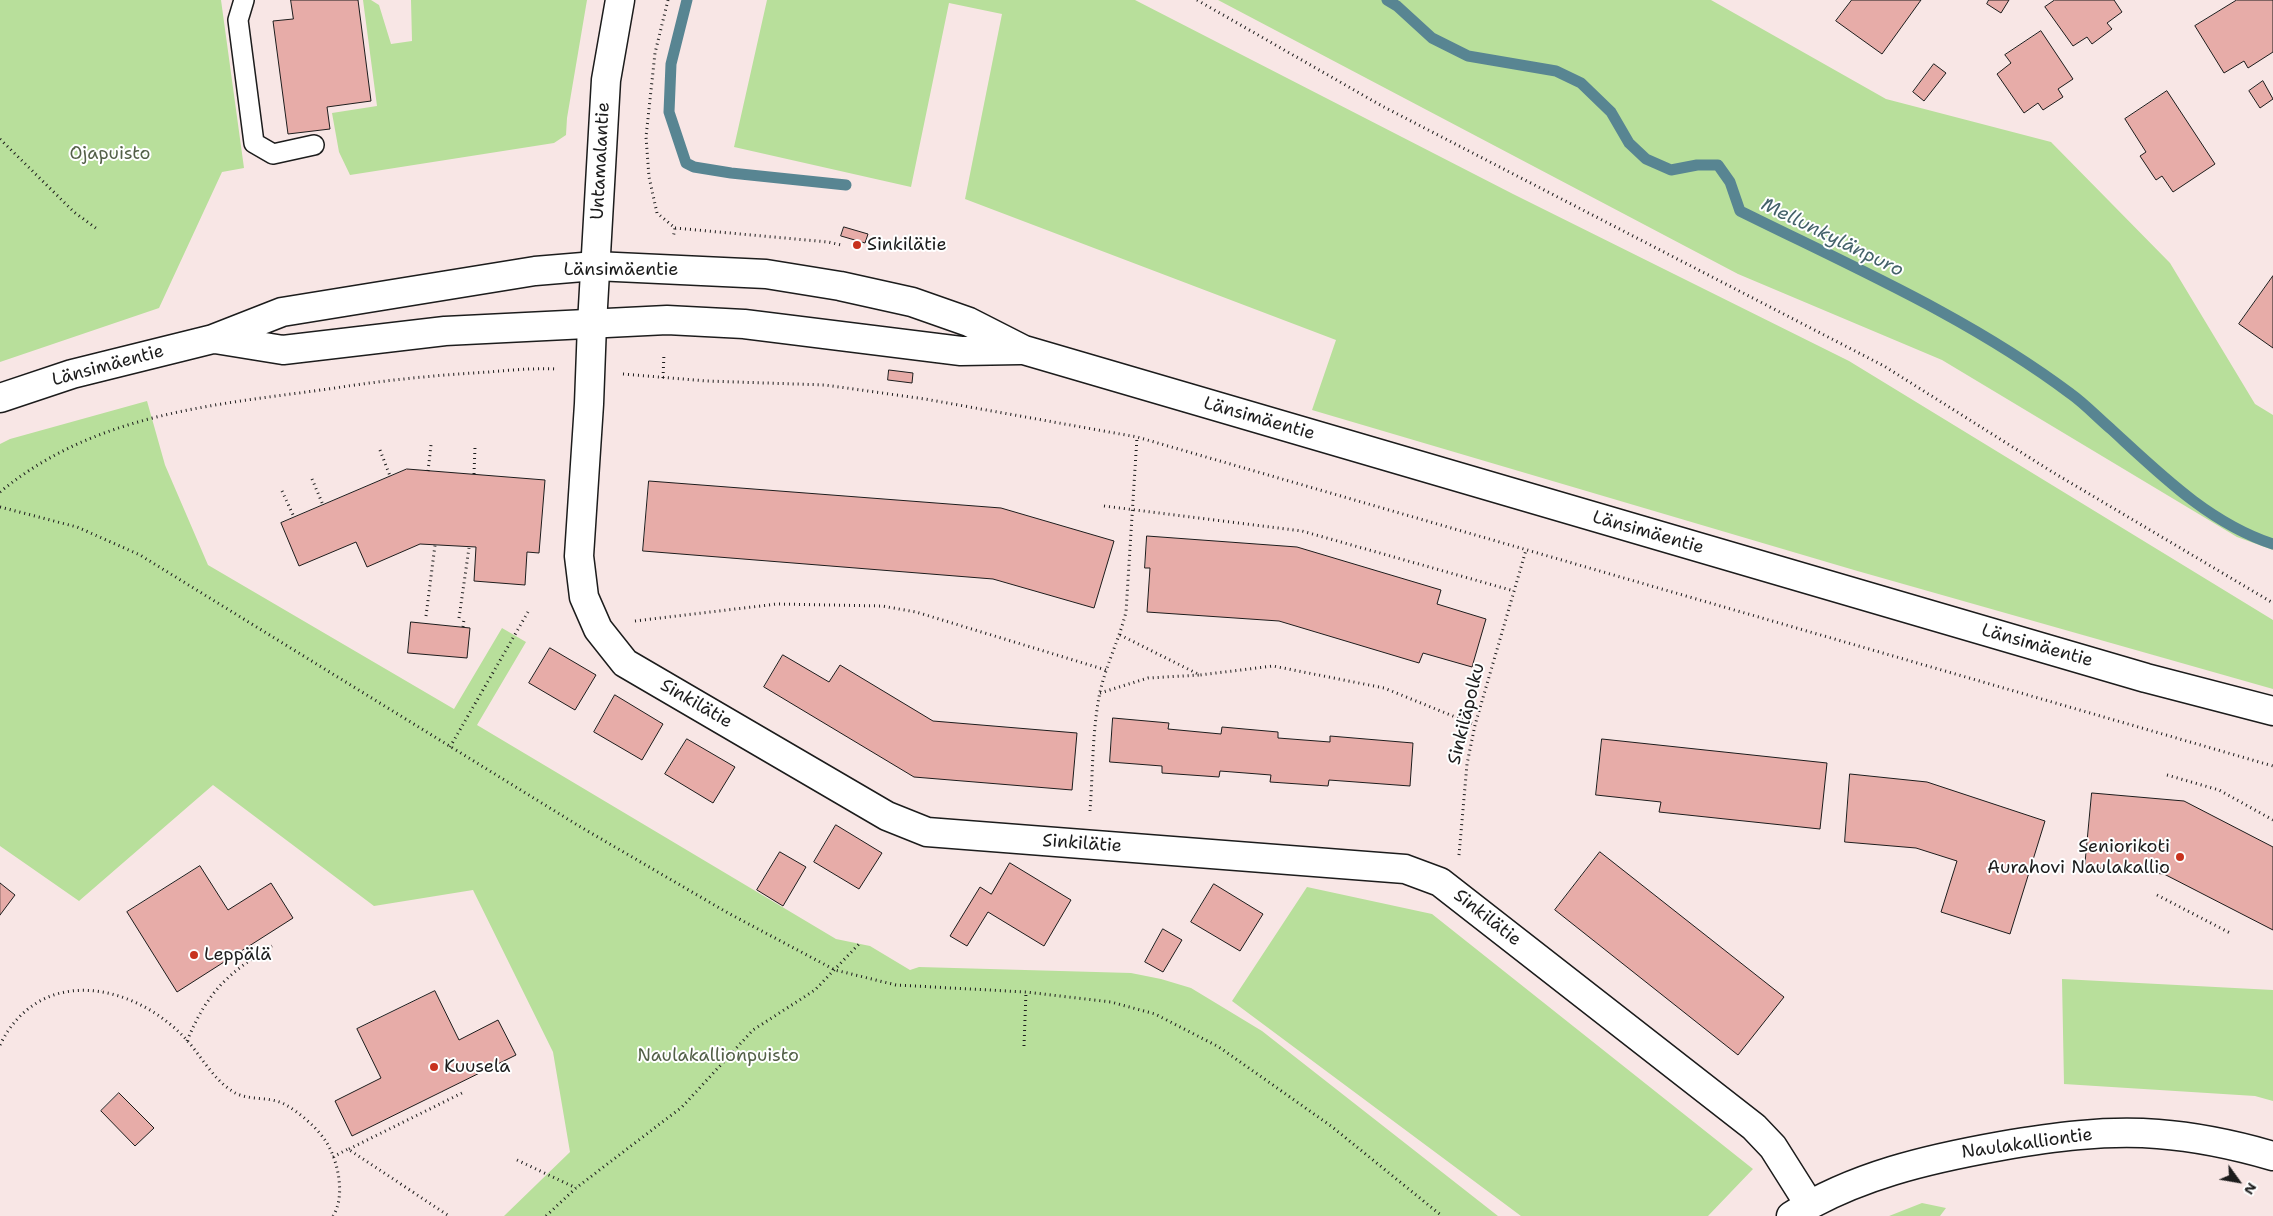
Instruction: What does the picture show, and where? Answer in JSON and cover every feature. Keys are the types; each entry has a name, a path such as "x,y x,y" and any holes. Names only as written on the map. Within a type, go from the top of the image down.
{"main road":[{"name":"Untamalantie","path":"592,324 606,80 620,0"},
{"name":"Länsimäentie","path":"1,398 72,374 213,338 282,312 506,275 595,266 766,274 840,286 912,302 969,322 1024,350 2146,678 2273,710"},
{"name":"Länsimäentie","path":"213,338 283,350 445,331 667,320 744,324 961,351 1024,350"},
{"name":"Sinkilätie","path":"592,324 580,556 584,596 598,629 625,662 887,816 927,832 1406,869 1440,882 1754,1127 1773,1147 1800,1210"},
{"name":"Naulakalliontie","path":"1800,1210 1868,1178 1920,1163 1965,1152 2083,1134 2158,1134 2230,1143 2273,1156"}],"lane":[{"path":"244,0 238,20 254,143 273,154 314,145"}],"path":[{"path":"668,0 655,52 646,137 649,177 657,212 675,228 828,242 840,245"},
{"path":"1196,0 1382,106 1884,366 2054,473 2273,602"},
{"path":"0,139 74,212 97,229"},
{"path":"673,241 675,228"},
{"path":"0,492 20,476 67,448 117,427 173,411 415,376 546,368 680,379 825,385 935,401 1137,436 2273,766"},
{"path":"1088,845 1095,731 1100,693 1126,612 1137,436"},
{"path":"428,471 431,445"},
{"path":"474,474 476,447"},
{"path":"380,450 390,476"},
{"path":"312,479 323,505"},
{"path":"282,491 294,517"},
{"path":"1104,506 1302,531 1514,591"},
{"path":"0,507 77,526 140,555 579,826 719,908 835,970 896,985 1026,992 1111,1002 1147,1012 1219,1047 1331,1126 1442,1216"},
{"path":"426,616 435,545"},
{"path":"463,627 462,618 469,548"},
{"name":"Sinkiläpolku","path":"1440,882 1458,859 1467,764 1475,726 1526,550"},
{"path":"598,629 626,622 777,604 882,606 916,612 1106,670"},
{"path":"450,747 528,612"},
{"path":"1120,635 1200,675"},
{"path":"1100,693 1148,678 1200,675 1273,666 1384,688 1475,726"},
{"path":"2167,775 2219,790 2273,820"},
{"path":"2156,895 2232,934"},
{"path":"546,1216 576,1188 682,1106 753,1030 815,990 859,944"},
{"path":"187,1041 209,1000 226,978 272,946"},
{"path":"0,1046 6,1034 37,1004 56,994 77,991 101,991 125,997 153,1012 187,1041 232,1092 249,1098 270,1099 286,1104 305,1119 325,1140 334,1157 339,1193 336,1210 332,1216"},
{"path":"1024,1046 1026,992"},
{"path":"334,1157 464,1092"},
{"path":"348,1149 449,1216"},
{"path":"517,1160 576,1188"}],"green space":[{"name":"Ojapuisto","path":"0,0 221,0 244,168 222,172 159,308 0,362"},
{"path":"363,0 371,0 379,5 391,44 412,41 411,0 587,0 567,118 566,135 554,143 350,175 339,152 332,113 377,106"},
{"path":"767,0 1135,0 1513,194 1849,361 2273,620 2273,689 1854,570 1312,410 1336,340 965,199 1002,14 949,3 911,187 734,147"},
{"path":"1218,0 1711,0 1886,99 2051,142 2170,263 2255,404 2273,415 2273,550 2237,537 1942,360 1738,274"},
{"name":"Naulakallionpuisto","path":"147,401 165,465 208,565 454,709 502,628 526,642 477,725 836,939 870,946 910,970 919,967 1131,973 1191,988 1262,1031 1498,1216 504,1216 570,1152 553,1052 473,890 374,906 213,785 79,901 0,846 0,444 10,439"},
{"path":"1307,887 1432,914 1753,1169 1708,1216 1521,1216 1232,1001"},
{"path":"2062,979 2273,990 2273,1101 2255,1096 2064,1084"},
{"path":"1922,1203 1946,1208 1940,1216 1889,1216"}],"building":[{"path":"291,0 358,0 371,101 327,107 330,129 288,134 273,21 293,19"},
{"path":"1852,0 1921,0 1882,54 1836,21"},
{"path":"1989,0 2009,0 2001,13 1987,4"},
{"path":"2055,0 2114,0 2122,12 2107,23 2112,29 2092,44 2087,37 2073,46 2045,7"},
{"path":"2237,0 2273,0 2273,52 2248,68 2244,61 2224,73 2195,26"},
{"path":"2041,31 2073,79 2058,89 2063,97 2043,110 2038,103 2024,113 1997,74 2011,63 2005,55"},
{"path":"1934,64 1946,73 1924,101 1913,92"},
{"path":"2263,81 2273,99 2260,108 2249,91"},
{"path":"2167,91 2215,164 2173,192 2162,176 2156,180 2140,156 2146,152 2125,119"},
{"path":"844,227 868,234 865,243 841,236"},
{"path":"2273,276 2273,348 2239,324"},
{"path":"889,370 913,373 912,383 888,380"},
{"path":"407,469 545,480 539,553 527,552 525,585 474,581 476,547 420,544 367,567 356,542 299,566 281,523"},
{"path":"649,481 1001,508 1114,541 1094,608 993,579 643,551"},
{"path":"1147,536 1297,547 1441,590 1437,604 1486,619 1472,667 1423,653 1419,663 1279,621 1147,612 1150,568 1145,568"},
{"path":"411,622 470,628 467,658 408,653"},
{"path":"550,648 596,675 575,710 529,683"},
{"path":"783,655 829,682 840,665 933,721 1077,733 1072,790 914,777 764,687"},
{"path":"615,695 663,724 642,760 594,732"},
{"path":"1113,718 1169,723 1168,729 1221,734 1222,727 1278,732 1278,738 1330,742 1330,736 1413,743 1410,786 1329,780 1328,786 1270,782 1271,775 1220,771 1219,777 1162,773 1162,766 1110,762"},
{"path":"687,739 735,767 713,803 665,774"},
{"path":"1602,739 1827,763 1820,829 1659,812 1661,802 1596,795"},
{"path":"1850,774 1927,782 2045,821 2010,934 1941,912 1957,861 1916,848 1845,842"},
{"name":"Seniorikoti Aurahovi Naulakallio","path":"2092,793 2184,801 2273,847 2273,930 2164,874 2085,867"},
{"path":"836,825 882,853 859,889 814,862"},
{"path":"780,852 806,867 783,906 757,890"},
{"path":"1600,852 1784,997 1738,1055 1555,910"},
{"path":"1010,863 1071,900 1044,946 988,912 967,946 950,936 980,887 991,894"},
{"name":"Leppälä","path":"200,866 228,910 271,883 293,918 177,992 127,912"},
{"path":"0,883 15,895 0,915"},
{"path":"1214,884 1263,914 1240,951 1191,922"},
{"path":"1163,929 1182,940 1163,972 1145,962"},
{"name":"Kuusela","path":"435,991 459,1040 498,1020 516,1055 352,1136 335,1101 381,1078 357,1029"},
{"path":"119,1093 154,1128 135,1146 101,1111"}],"waterway":[{"path":"687,0 671,64 669,112 686,163 694,167 731,173 846,185"},
{"name":"Mellunkylänpuro","path":"1387,0 1397,6 1432,38 1468,56 1556,71 1581,83 1611,112 1629,143 1646,159 1671,170 1697,165 1718,165 1730,182 1740,211 1868,273 1993,341 2076,398 2186,496 2228,524 2273,544"}],"place":[{"name":"Sinkilätie","path":"857,245"},
{"name":"Seniorikoti Aurahovi Naulakallio","path":"2180,857"},
{"name":"Leppälä","path":"194,955"},
{"name":"Kuusela","path":"434,1067"}]}
